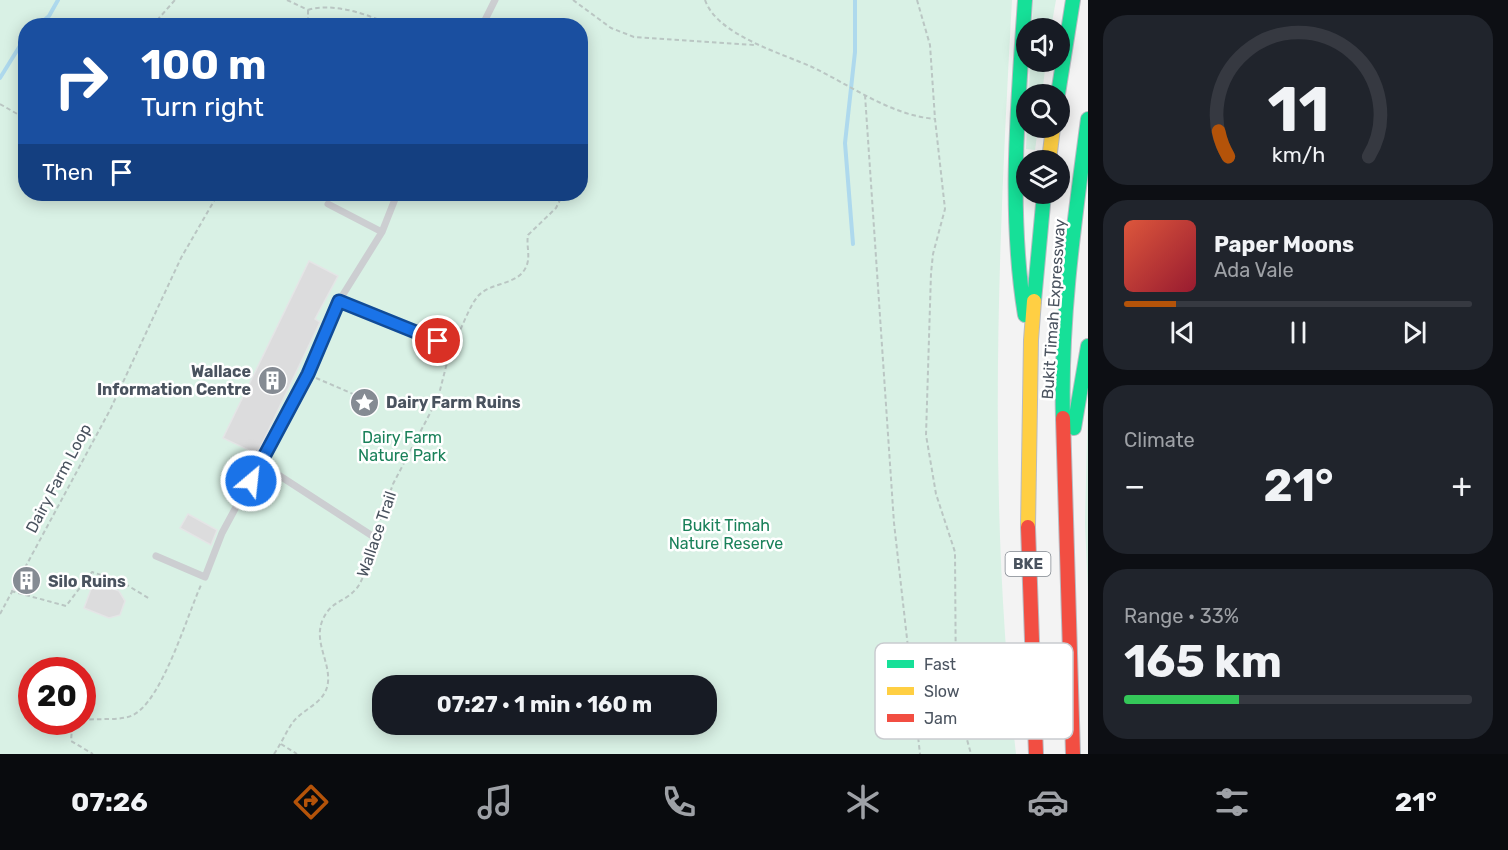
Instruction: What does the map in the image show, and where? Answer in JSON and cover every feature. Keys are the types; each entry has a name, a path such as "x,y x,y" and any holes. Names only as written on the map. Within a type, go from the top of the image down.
{"highway":[{"path":"1025,0 1019,74 1017,274 1030,340"},
{"path":"1060,84 1073,0"},
{"name":"Bukit Timah Expressway","path":"1069,643 1062,377 1075,217 1088,119"},
{"name":"Bukit Timah Expressway","path":"1031,643 1028,557 1030,340 1043,204"},
{"path":"1066,474 1088,346"},
{"name":"Bukit Timah Expressway","path":"1035,739 1036,754"},
{"name":"Bukit Timah Expressway","path":"1072,739 1073,754"}],"lane":[{"path":"486,18 495,0"},
{"path":"156,556 205,578 222,533 308,374 339,301 382,232 394,201"},
{"path":"328,204 382,232"},
{"path":"339,301 452,346"},
{"path":"260,464 374,537"}],"path":[{"path":"159,18 175,0"},
{"path":"287,0 308,10 320,6 374,18"},
{"path":"573,0 611,28 634,37 758,45"},
{"path":"705,0 726,26 758,45 919,118 935,119"},
{"path":"917,0 930,45 945,209 933,254 926,435 936,494 955,552 956,643"},
{"path":"308,10 308,18"},
{"path":"865,95 894,524 907,643"},
{"path":"0,104 18,114"},
{"name":"Dairy Farm Loop","path":"0,614 150,328 181,258 214,201"},
{"name":"Wallace Trail","path":"274,754 296,719 320,701 325,693 328,674 319,637 321,623 328,610 355,590 361,582 393,484 438,398 452,346 478,297 485,290 518,277 524,271 529,256 528,235 556,208 560,201"},
{"path":"308,374 360,398"},
{"path":"11,591 66,606 92,572 122,582 150,599"},
{"path":"96,720 129,717 140,709 166,670 205,578"},
{"path":"70,735 71,741 93,754"},
{"path":"918,739 920,754"},
{"path":"967,739 971,754"},
{"path":"281,744 297,754"}],"green space":[{"path":"0,0 1012,0 999,283 998,377 998,471 1006,643 875,643 875,739 1015,739 1016,754 0,754"},
{"path":"1033,0 1056,0 1053,18 1032,18"},
{"path":"1030,72 1045,72 1043,84 1029,84"},
{"path":"1027,138 1037,138 1035,150 1026,149"},
{"path":"1088,394 1088,592 1085,524"}],"building":[{"name":"Wallace Information Centre","path":"309,261 338,276 315,319 320,322 257,454 223,438"},
{"path":"188,514 217,530 211,545 180,528"},
{"name":"Silo Ruins","path":"21,570 28,574 40,574 32,590 12,590 21,579"},
{"path":"94,581 119,591 125,601 120,615 109,618 84,608"}],"waterway":[{"path":"47,18 58,0"},
{"path":"853,244 845,143 855,52 855,0"},
{"path":"0,78 18,49"}],"traffic: fast":[{"path":"1025,0 1016,158 1017,237 1025,315"},
{"path":"1060,84 1073,0"},
{"path":"1063,418 1066,305 1088,119"},
{"path":"1034,301 1043,204"},
{"path":"1074,428 1088,346"}],"traffic: slow":[{"path":"1050,150 1052,138"},
{"path":"1028,527 1031,340 1034,301"}],"traffic: jam":[{"path":"1063,418 1070,643"},
{"path":"1028,527 1032,643"},
{"path":"1035,739 1036,754"},
{"path":"1073,739 1073,754"}],"place":[{"name":"Wallace Information Centre","path":"272,380"},
{"name":"Dairy Farm Ruins","path":"365,402"},
{"name":"Silo Ruins","path":"27,581"}],"route":[{"path":"251,481 308,374 339,301 438,341"}],"park label":[{"name":"Dairy Farm Nature Park","path":"402,446"},
{"name":"Bukit Timah Nature Reserve","path":"726,534"}]}
